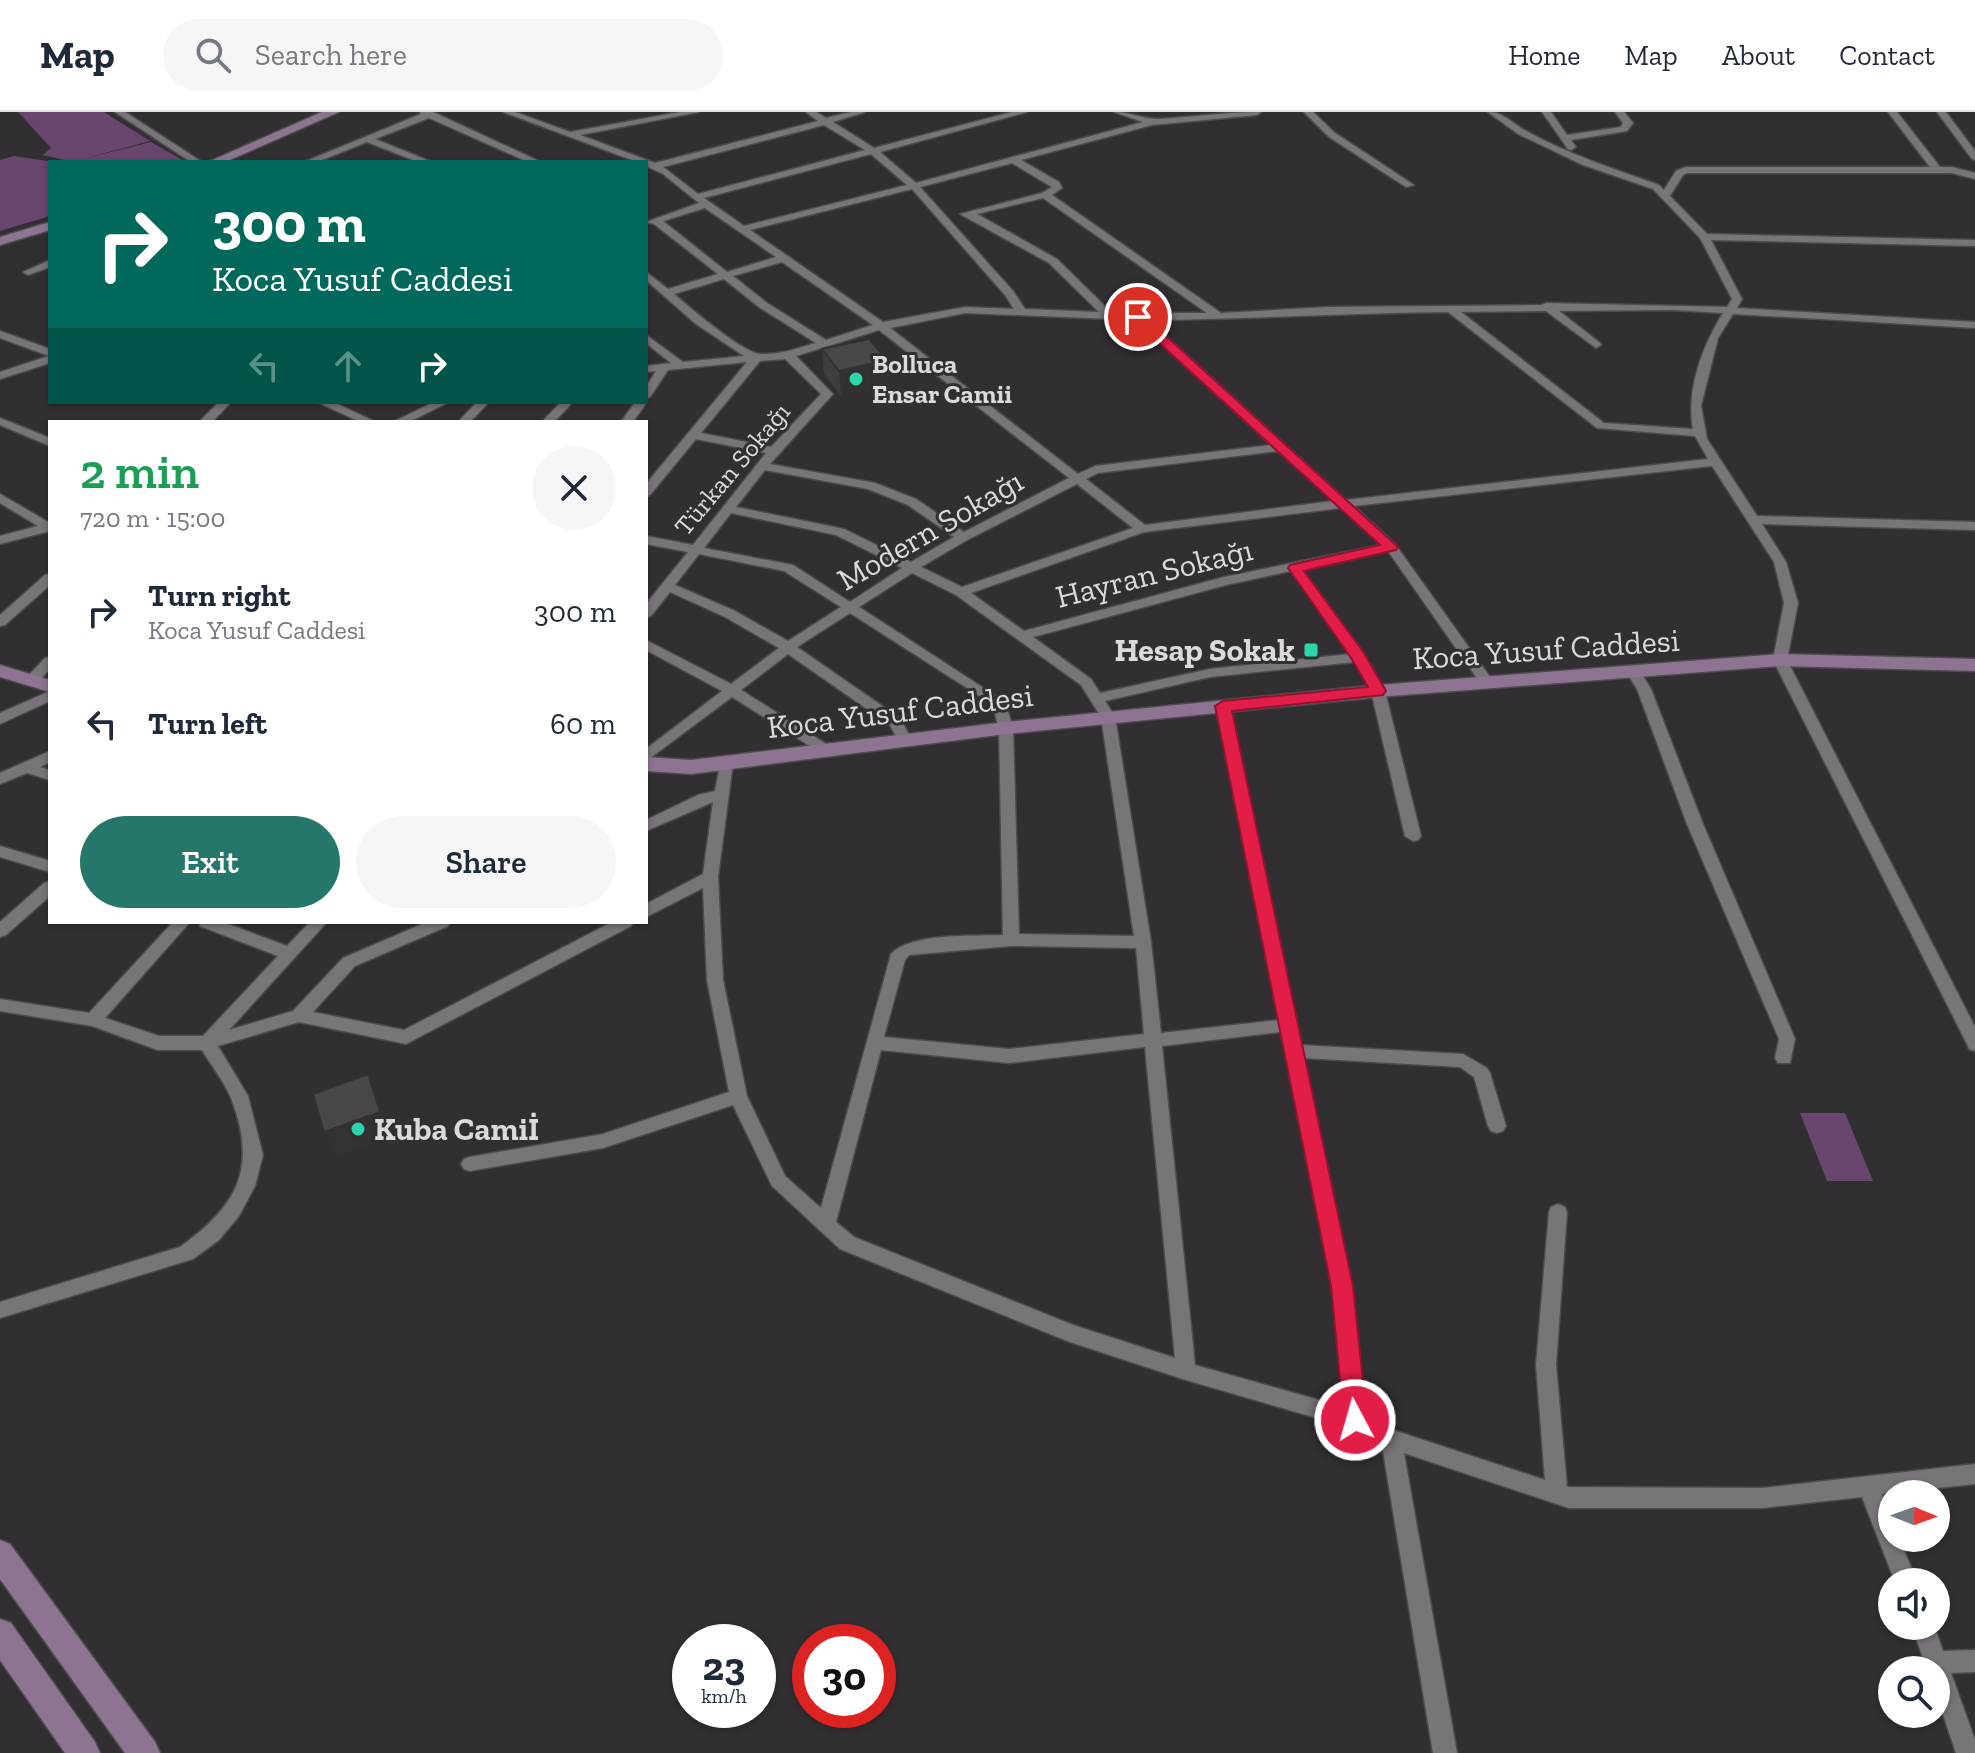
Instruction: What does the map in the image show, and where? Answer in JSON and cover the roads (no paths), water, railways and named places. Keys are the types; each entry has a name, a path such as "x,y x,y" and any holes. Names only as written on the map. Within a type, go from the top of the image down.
{"street":[{"path":"119,112 195,160"},
{"path":"203,160 315,112"},
{"path":"219,160 333,112"},
{"path":"507,112 640,160"},
{"path":"570,134 695,112"},
{"path":"810,112 873,151 914,186 1009,293 1020,310"},
{"path":"649,163 861,112"},
{"path":"696,197 1023,112"},
{"path":"1118,112 1152,122"},
{"path":"742,229 1152,122 1257,112"},
{"path":"1308,112 1332,135 1409,185"},
{"path":"1492,112 1521,132 1586,163 1656,187 1704,237 1737,299 1713,338 1695,406 1700,433 1780,562 1791,603 1780,660 1975,1044"},
{"path":"1546,112 1586,163"},
{"path":"1565,138 1624,129 1628,123 1619,112"},
{"path":"1892,112 1937,170"},
{"path":"1941,112 1975,157"},
{"path":"314,160 427,113 532,160"},
{"path":"367,139 422,160"},
{"path":"614,160 629,156"},
{"path":"944,219 1045,195 1057,188 1056,184 1012,159"},
{"path":"649,163 881,326 1142,529"},
{"path":"1665,196 1679,173 1686,170 1937,170 1975,176"},
{"path":"1045,195 1218,316"},
{"path":"651,222 707,204"},
{"path":"968,213 1053,261 1109,316"},
{"path":"0,234 48,221"},
{"path":"651,222 763,305 824,343"},
{"path":"0,241 48,227"},
{"path":"1704,237 1975,243"},
{"path":"666,293 784,258"},
{"path":"28,272 48,264"},
{"path":"648,279 700,322 756,359"},
{"path":"1546,306 1596,345"},
{"path":"648,369 788,355 881,326 965,310 1138,317 1546,306 1730,309 1975,325"},
{"path":"1449,308 1601,426 1700,433"},
{"path":"1138,317 1391,547 1488,684"},
{"path":"0,334 48,352"},
{"path":"648,340 681,366"},
{"name":"Türkan Sokağı","path":"648,610 774,451 827,394 788,355"},
{"path":"648,490 756,359"},
{"path":"0,376 48,360"},
{"path":"648,392 665,367"},
{"path":"207,420 223,404"},
{"path":"328,404 365,420"},
{"path":"403,420 439,404"},
{"path":"466,420 481,404"},
{"path":"550,420 565,404"},
{"path":"0,421 48,441"},
{"path":"693,435 774,451"},
{"name":"Modern Sokağı","path":"648,754 790,646 914,566 963,537 1095,470 1280,447"},
{"path":"961,592 1142,529 1718,462"},
{"path":"762,466 871,486 912,502 963,537"},
{"path":"0,498 48,526"},
{"path":"728,509 840,532 914,566 961,592 1025,635 1086,682 1108,717 1143,942 1186,1371"},
{"path":"1754,520 1975,526"},
{"path":"0,540 48,526"},
{"path":"648,540 788,568 995,700 1006,728 1011,940"},
{"name":"Hayran Sokağı","path":"1025,635 1224,581 1391,547"},
{"path":"1295,568 1359,657 1378,691 1413,836"},
{"path":"0,622 48,580"},
{"path":"667,586 720,607 790,646 896,722 905,741"},
{"path":"648,645 730,689 826,750"},
{"path":"1096,698 1210,673 1359,657"},
{"name":"Koca Yusuf Caddesi","path":"648,764 691,767 1108,717 1378,691 1780,660 1975,665"},
{"path":"1,672 41,684"},
{"path":"1634,673 1644,689 1695,824 1787,1039 1784,1058"},
{"path":"0,719 48,696"},
{"path":"1223,706 1342,1286 1355,1420"},
{"path":"0,779 48,757"},
{"path":"726,763 710,877 715,980 738,1096 778,1181 847,1243 1070,1333 1186,1371 1355,1420 1391,1439 1569,1498 1762,1498 1975,1474"},
{"path":"25,767 48,774"},
{"path":"648,825 703,799 721,795"},
{"path":"0,851 48,866"},
{"path":"648,910 710,877"},
{"path":"0,931 48,889"},
{"path":"93,1020 180,924"},
{"path":"211,924 288,953"},
{"path":"207,1043 317,924"},
{"path":"400,924 410,937"},
{"path":"299,1016 349,962 438,924"},
{"path":"0,1005 93,1020 158,1043 207,1043 299,1016 406,1037 621,924"},
{"path":"826,1224 897,958 904,950 920,946 1011,940 1143,942"},
{"path":"874,1043 1009,1056 1288,1025"},
{"path":"0,1310 186,1253 212,1234 233,1211 246,1186 254,1155 239,1096 207,1043"},
{"path":"1293,1051 1463,1061 1481,1073 1497,1126"},
{"path":"470,1164 603,1141 738,1096"},
{"path":"1557,1494 1546,1365 1558,1212"},
{"path":"1391,1439 1445,1753"},
{"path":"1868,1486 1900,1568"},
{"path":"0,1554 144,1753"},
{"path":"0,1634 84,1753"},
{"path":"1950,1662 1975,1661"},
{"path":"1950,1704 1968,1753"}],"place":[{"name":"Bolluca Ensar Camii","path":"856,379"},
{"name":"Hesap Sokak","path":"1311,650"},
{"name":"Kuba Camiİ","path":"358,1129"}]}
